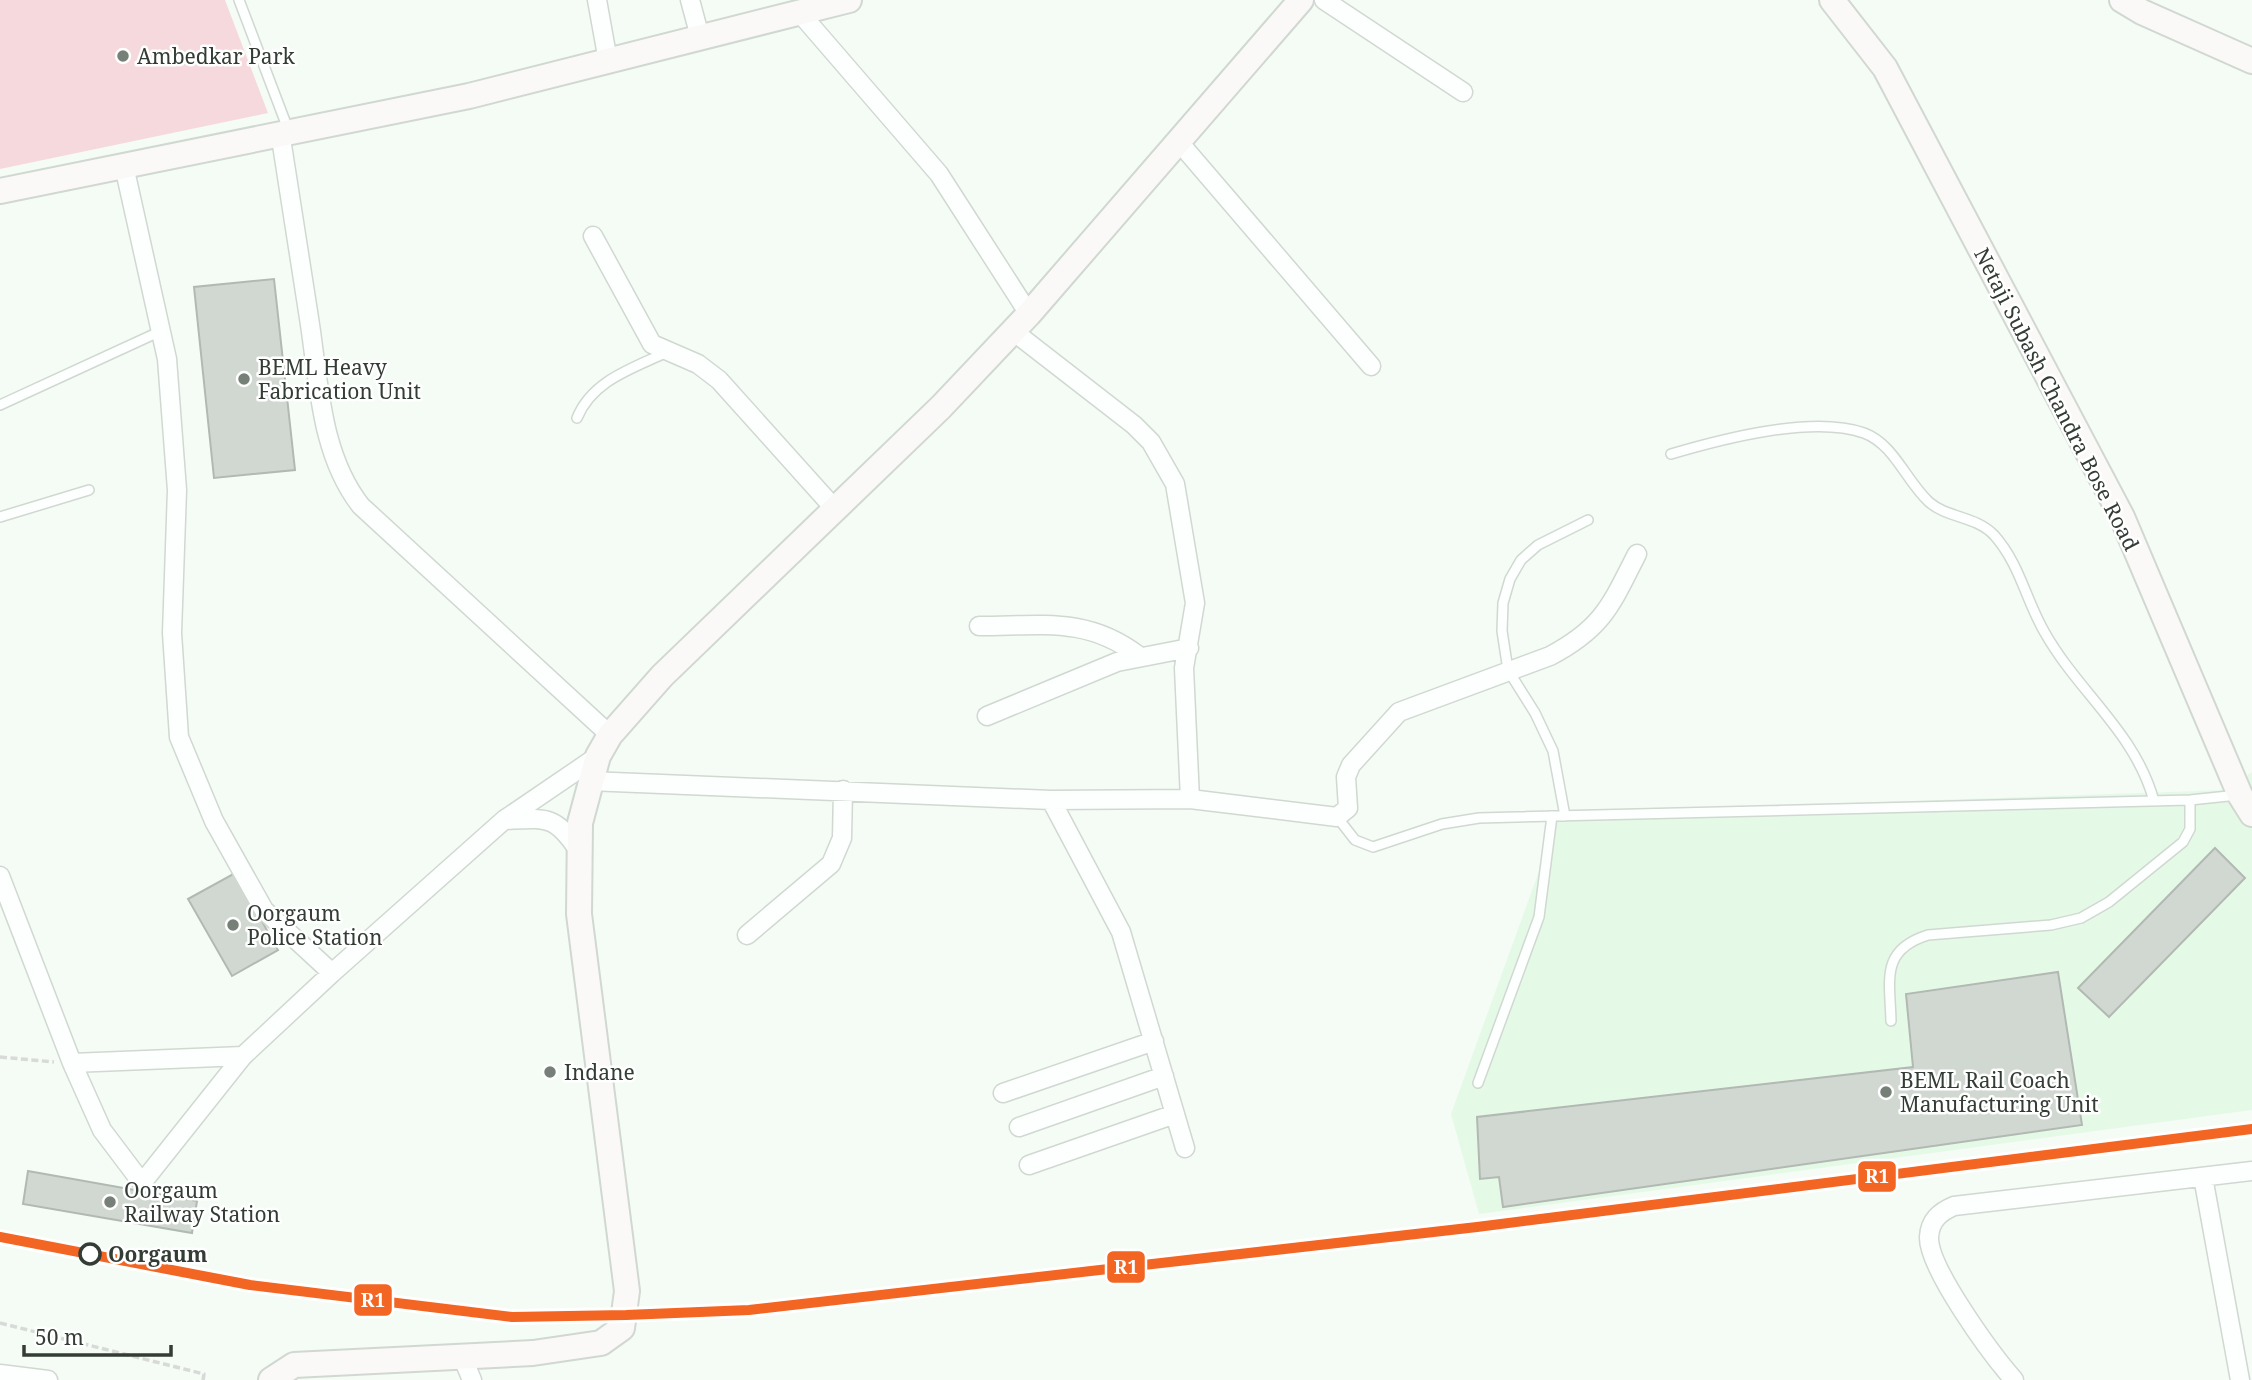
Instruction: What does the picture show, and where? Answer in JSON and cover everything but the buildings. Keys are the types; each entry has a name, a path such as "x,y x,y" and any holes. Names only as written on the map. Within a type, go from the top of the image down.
{"main road":[{"path":"0,191 284,131 469,96 849,0"},
{"path":"271,1380 294,1365 461,1354 533,1353 601,1343 622,1328 626,1315 627,1291 579,914 580,823 589,782 604,746 662,676 941,407 1021,323 1301,0"},
{"name":"Netaji Subash Chandra Bose Road","path":"1832,0 1885,68 2122,517 2246,804"},
{"path":"2122,0 2142,12 2252,61"}],"street":[{"path":"597,0 608,61"},
{"path":"690,0 699,37"},
{"path":"1324,0 1463,92"},
{"path":"800,13 939,174 1021,323 1134,425 1166,463 1179,501 1195,603 1184,680 1190,799"},
{"path":"0,876 72,1063 102,1130 142,1183 243,1056 504,820 604,746 351,494 339,470 324,412 284,131"},
{"path":"1178,142 1371,366"},
{"path":"124,166 167,359 177,490 172,633 179,737 214,821 264,910 332,973"},
{"path":"593,236 646,337 665,353 698,364 719,380 834,508"},
{"path":"589,782 1051,800 1190,799 1337,817 1348,808 1346,777 1351,765 1399,712 1550,656 1590,631 1615,598 1637,554"},
{"path":"979,626 1082,627 1098,631 1139,656"},
{"path":"987,716 1139,656 1189,648"},
{"path":"747,935 831,864 842,838 842,790"},
{"path":"1051,800 1121,932 1185,1148"},
{"path":"504,820 543,818 564,828 579,851"},
{"path":"1003,1093 1154,1041"},
{"path":"72,1063 243,1056"},
{"path":"1019,1127 1164,1076"},
{"path":"1029,1165 1175,1114"},
{"path":"2014,1380 1938,1271 1928,1240 1934,1219 1954,1206 2252,1171"},
{"path":"2203,1177 2240,1380"},
{"path":"461,1354 472,1380"},
{"path":"0,1374 48,1380"}],"lane":[{"path":"239,0 284,131"},
{"path":"0,405 161,331"},
{"path":"577,418 586,400 600,385 665,353"},
{"path":"1671,454 1763,431 1851,430 1875,438 1929,502 1983,526 2007,552 2021,575 2046,635 2140,759 2154,801"},
{"path":"0,517 89,490"},
{"path":"1565,816 1553,751 1535,713 1508,670 1502,631 1503,603 1510,579 1521,560 1538,545 1588,520"},
{"path":"1337,817 1354,840 1373,847 1454,821 2190,800 2246,804"},
{"path":"1891,1021 1889,973 1900,949 1928,935 2051,925 2097,910 2183,842 2190,828 2190,800"},
{"path":"1478,1083 1536,926 1552,817"}],"path":[{"path":"0,1057 72,1063"},
{"path":"0,1323 204,1374 203,1380"}],"shaded area":[{"name":"Ambedkar Park","path":"0,0 225,0 268,113 0,169"},
{"path":"2252,772 2252,1110 1479,1214 1451,1114 1560,813 2227,790"}],"transit line":[{"name":"R1","path":"0,1237 250,1285 512,1317 749,1310 1477,1227 2252,1129"}],"place":[{"name":"Ambedkar Park","path":"123,56"},
{"name":"BEML Heavy Fabrication Unit","path":"244,379"},
{"name":"Oorgaum Police Station","path":"233,925"},
{"name":"Indane","path":"550,1072"},
{"name":"BEML Rail Coach Manufacturing Unit","path":"1886,1092"},
{"name":"Oorgaum Railway Station","path":"110,1202"},
{"name":"Oorgaum","path":"90,1254"}]}
